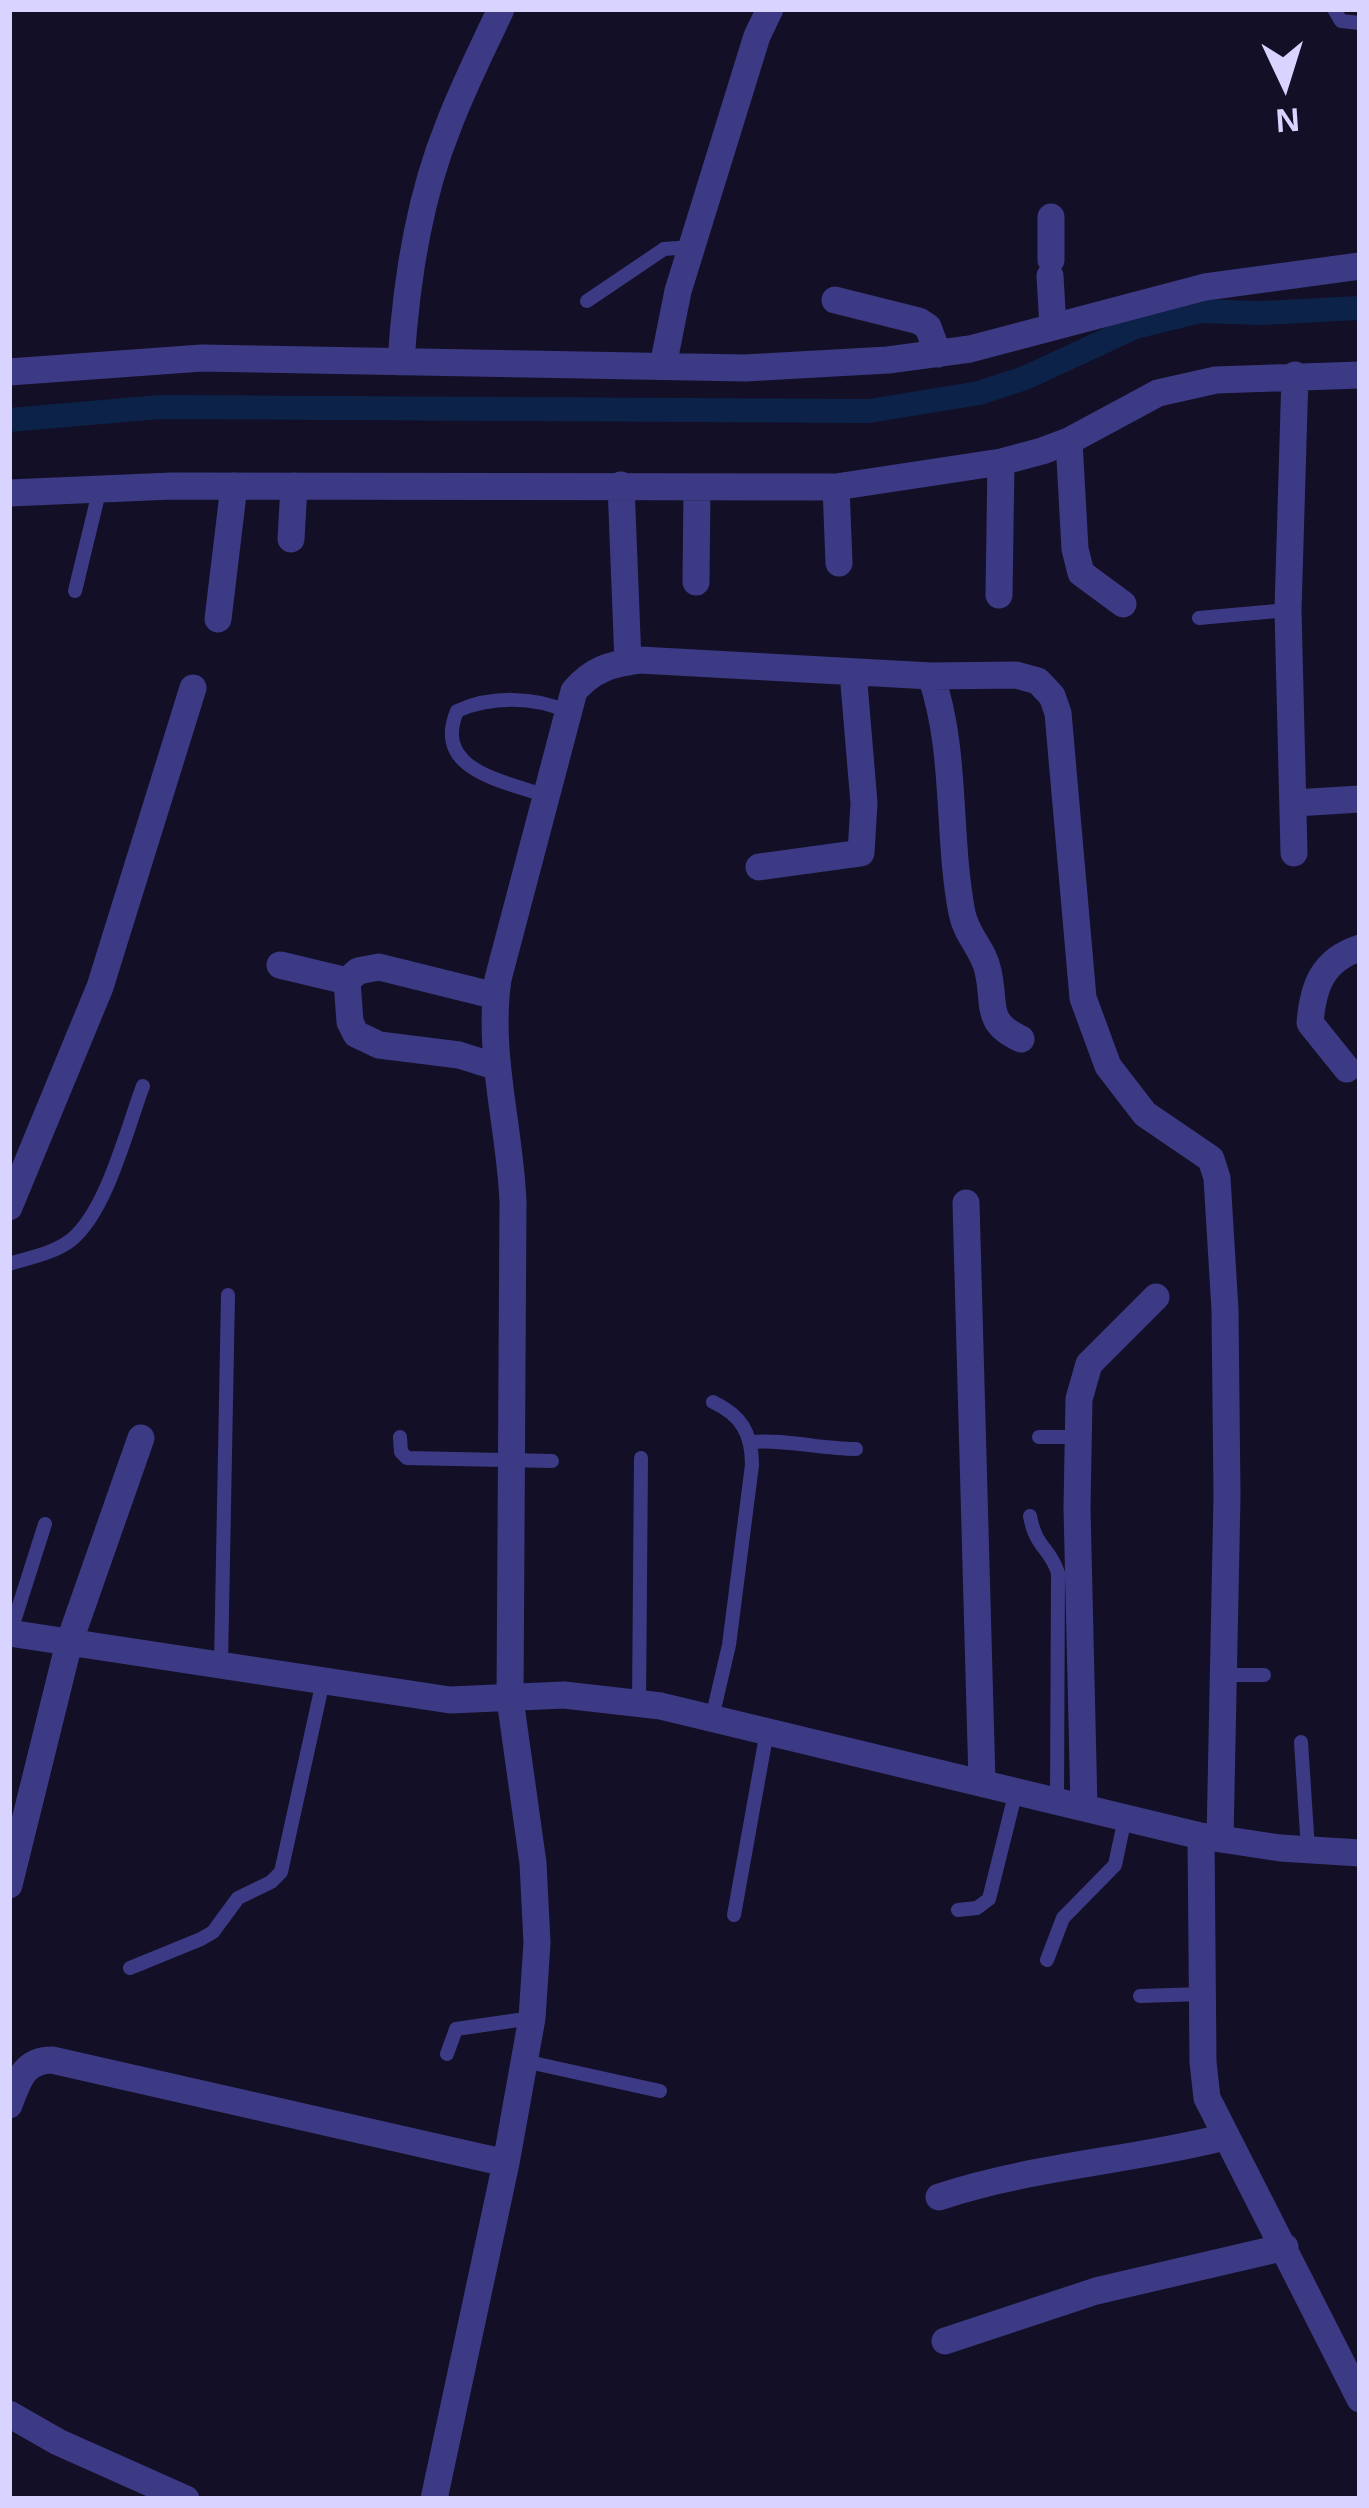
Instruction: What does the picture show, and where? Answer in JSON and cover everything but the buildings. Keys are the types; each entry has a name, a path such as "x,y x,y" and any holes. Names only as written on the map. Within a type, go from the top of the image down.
{"street":[{"path":"401,362 405,295 418,226 446,130 501,9"},
{"path":"663,367 692,248 757,36 770,9"},
{"path":"1051,217 1053,327"},
{"path":"9,371 202,358 745,368 938,354 970,350 1205,287 1360,266"},
{"path":"835,301 919,321 928,327 938,354"},
{"path":"1294,853 1288,610 1295,375"},
{"path":"9,493 234,486 836,487 1001,462 1069,441 1158,394 1216,380 1360,375"},
{"path":"1069,441 1075,549 1081,573 1123,604"},
{"path":"999,596 1001,462"},
{"path":"621,485 628,662"},
{"path":"218,619 234,486"},
{"path":"291,539 294,486"},
{"path":"836,487 838,562"},
{"path":"696,582 697,488"},
{"path":"434,2499 506,2163 532,2018 538,1943 533,1863 510,1699 511,1148 492,1020 574,691 589,674 628,662 931,676 1016,675 1038,681 1052,696 1058,713 1083,998 1108,1066 1144,1114 1211,1159 1217,1178 1225,1310 1227,1496 1223,1675 1202,1994 1204,2084 1225,2137 1360,2399"},
{"path":"759,867 861,853 864,802 853,672"},
{"path":"931,676 943,718 962,915 988,968 995,1021 1000,1029 1021,1039"},
{"path":"9,1207 100,987 193,688"},
{"path":"1295,803 1360,799"},
{"path":"1347,1069 1310,1023 1312,991 1326,967 1360,948"},
{"path":"280,964 347,981"},
{"path":"347,981 358,971 379,968 496,996"},
{"path":"347,981 350,1022 356,1034 379,1045 458,1055 497,1067"},
{"path":"966,1204 982,1782"},
{"path":"1071,1804 1079,1399 1089,1364 1156,1297"},
{"path":"9,1885 69,1642 142,1438"},
{"path":"9,1634 450,1700 564,1695 639,1703 1211,1837 1360,1853"},
{"path":"9,2105 22,2072 40,2060 52,2060 506,2163"},
{"path":"939,2198 1017,2176 1155,2154 1225,2137"},
{"path":"945,2341 1096,2291 1285,2247"},
{"path":"9,2414 58,2442 186,2499"}],"lane":[{"path":"1334,9 1341,21 1360,23"},
{"path":"587,301 649,256 664,249 692,248"},
{"path":"75,591 100,488"},
{"path":"1199,618 1288,610"},
{"path":"546,796 466,767 451,740 452,723 457,711 476,703 526,701 568,712"},
{"path":"9,1264 71,1240 89,1217 143,1086"},
{"path":"221,1664 228,1295"},
{"path":"712,1402 739,1418 751,1442 752,1465 729,1645 712,1718"},
{"path":"400,1437 407,1458 552,1461"},
{"path":"1039,1437 1078,1437"},
{"path":"751,1442 856,1449"},
{"path":"639,1703 641,1458"},
{"path":"1030,1516 1035,1540 1055,1563 1058,1574 1071,1804"},
{"path":"9,1634 45,1524"},
{"path":"1223,1675 1264,1676"},
{"path":"130,1967 201,1940 213,1932 238,1898 272,1882 281,1872 323,1682"},
{"path":"734,1915 767,1731"},
{"path":"1301,1742 1307,1850"},
{"path":"958,1910 977,1908 989,1899 1016,1791"},
{"path":"1047,1960 1063,1918 1115,1865 1125,1818"},
{"path":"1140,1996 1202,1994"},
{"path":"447,2054 456,2029 532,2018"},
{"path":"524,2061 660,2091"}],"waterway":[{"path":"9,420 160,407 869,411 979,393 1025,378 1135,327 1200,311 1360,308"}]}
